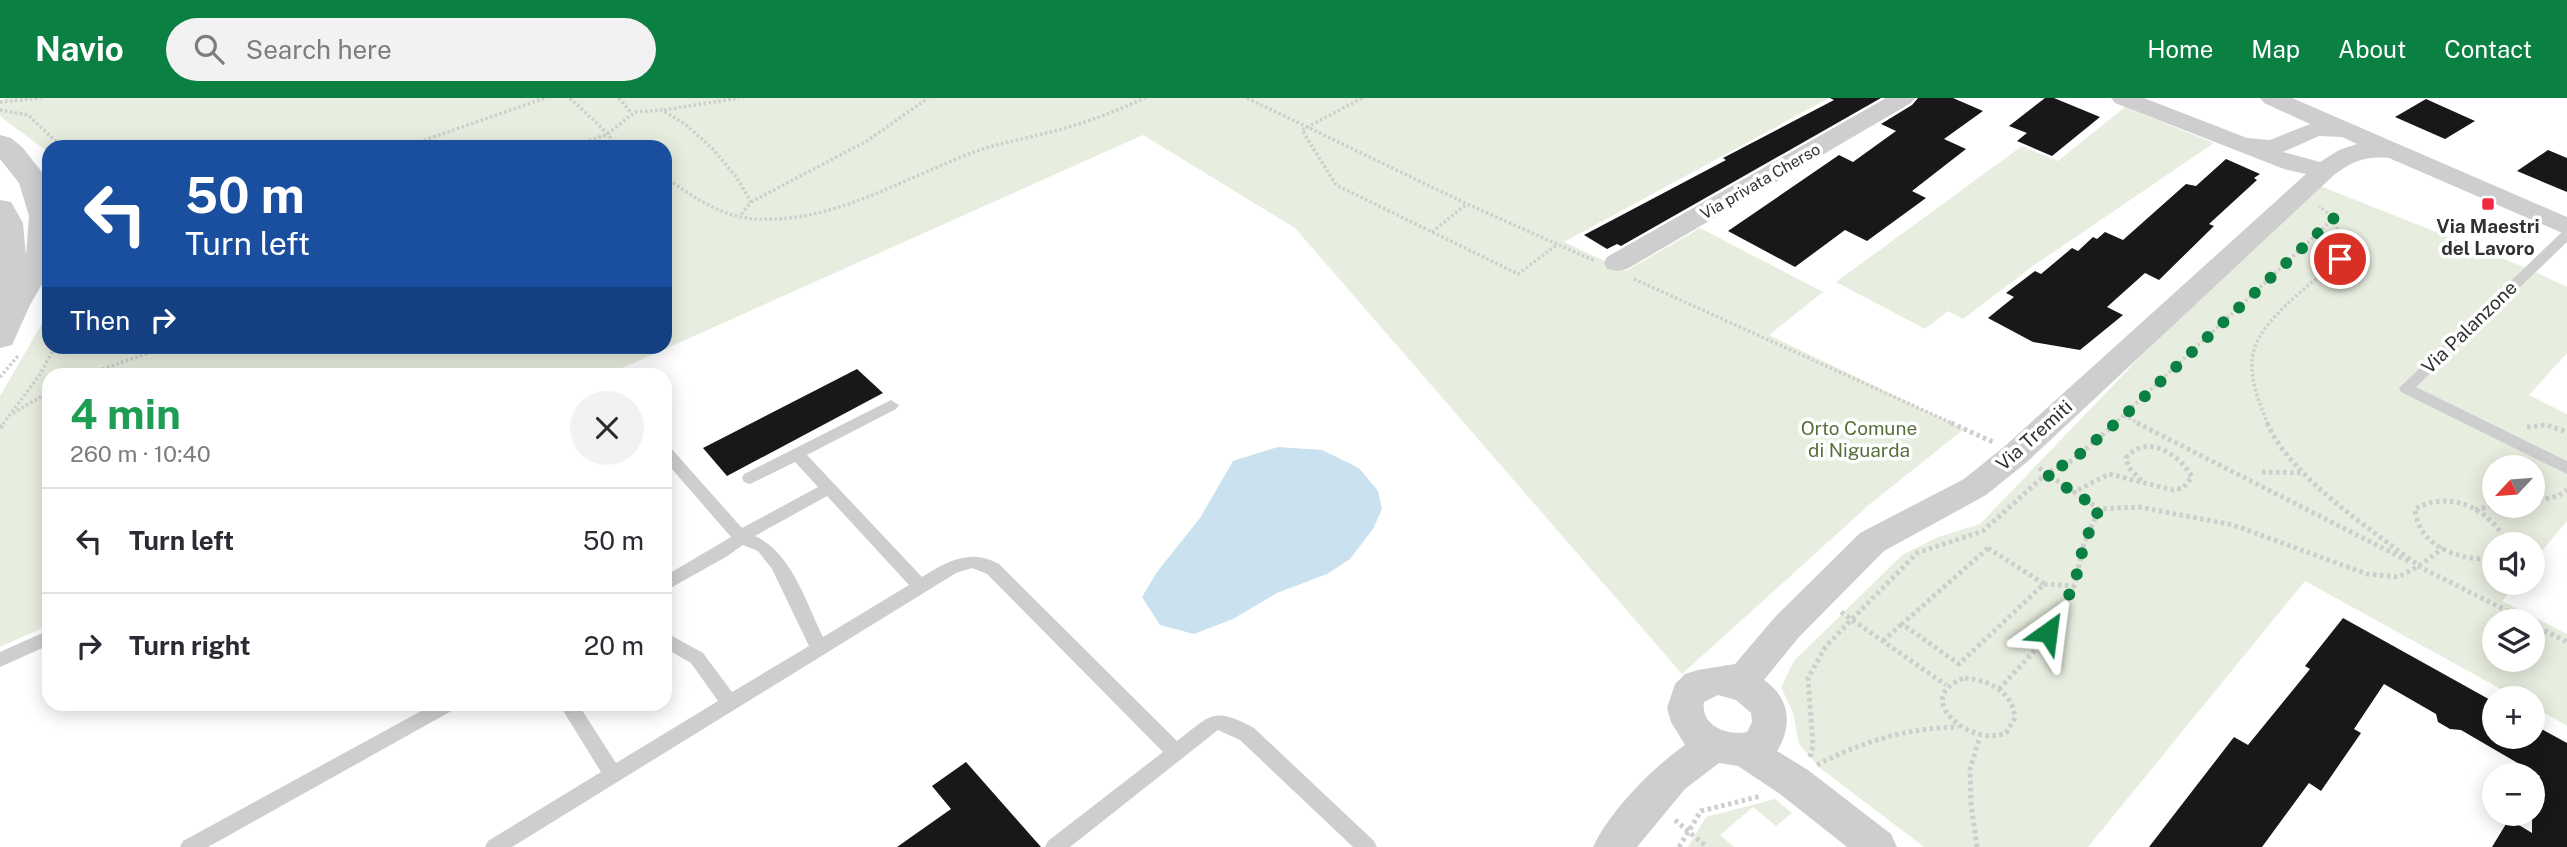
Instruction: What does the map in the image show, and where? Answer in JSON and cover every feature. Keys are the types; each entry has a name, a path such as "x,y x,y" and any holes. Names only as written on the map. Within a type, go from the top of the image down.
{"street":[{"name":"Via privata Cherso","path":"1616,263 1903,98"},
{"path":"2123,98 2243,145 2305,173"},
{"path":"2272,98 2351,144 2348,142"},
{"path":"2305,173 2306,120"},
{"path":"2305,173 2348,142"},
{"path":"2348,142 2367,149 2389,151 2567,227"},
{"path":"4,152 34,182 42,207"},
{"name":"Via Tremiti","path":"1743,682 1787,627 1872,542 1975,487 2016,454 2305,173"},
{"path":"0,209 7,223 13,305"},
{"path":"0,337 13,305 42,256"},
{"path":"1613,847 1670,779 1723,746 1771,719 1766,706 1743,682 1705,682 1689,693 1685,714 1723,746 1792,781 1877,847"}],"lane":[{"name":"Via Palanzone","path":"2567,235 2406,388 2567,468"},
{"path":"751,478 891,405"},
{"path":"797,454 921,586"},
{"path":"672,459 728,525 743,537 764,547 779,565 819,648"},
{"path":"672,580 829,488"},
{"path":"495,847 921,586 967,561 980,560 993,569 1176,752"},
{"path":"0,660 42,640"},
{"path":"672,643 697,658 730,703"},
{"path":"190,847 436,711"},
{"path":"572,711 613,774"},
{"path":"1055,847 1215,722 1229,723 1247,734 1367,847"}],"path":[{"path":"0,102 41,98"},
{"path":"425,140 545,98"},
{"path":"570,98 612,140"},
{"path":"619,98 631,113"},
{"path":"590,140 608,134 618,122 631,113 739,98"},
{"path":"739,216 751,202 867,141 928,98"},
{"path":"672,181 724,214 757,219 833,208 983,149 1054,132 1145,98"},
{"path":"1362,98 1302,130 1336,185 1518,274 1558,244"},
{"path":"0,110 15,109 26,112 55,140"},
{"path":"663,110 699,138 735,172 746,188 751,202"},
{"path":"2305,173 2334,218 2344,250 2340,259 2268,327 2253,350 2252,383 2262,413 2280,443 2304,473 2419,566"},
{"path":"1432,232 1467,204"},
{"path":"1813,746 1808,678 1826,646 1917,553 1983,531 2046,474 2073,460 2124,416 2334,218"},
{"path":"103,368 141,354"},
{"path":"0,428 42,371"},
{"path":"11,414 42,397"},
{"path":"2124,416 2503,609"},
{"path":"2508,439 2518,430 2534,425 2559,428 2567,432"},
{"path":"2072,493 2109,474 2173,490 2183,488 2192,477 2190,470 2176,456 2144,446 2127,453 2125,459 2127,467 2142,481"},
{"path":"2033,463 2072,493 2099,509 2140,507 2234,525 2367,574 2398,577 2419,566 2443,548"},
{"path":"2262,472 2304,473"},
{"path":"2545,499 2558,496 2567,490"},
{"path":"2482,559 2470,559 2443,548 2419,528 2414,518 2415,509 2424,502 2450,501 2476,510 2493,522 2501,532"},
{"path":"2476,510 2482,508"},
{"path":"1999,689 2040,645 2074,586 2084,544 2099,509"},
{"path":"1883,641 1988,548 2044,584 2074,586"},
{"path":"1902,624 1959,664 2044,584"},
{"path":"1852,620 1946,685"},
{"path":"2545,631 2567,642"},
{"path":"1978,679 1999,689 2008,698 2015,712 2015,722 2011,730 2003,735 1980,736 1960,727 1950,718 1942,704 1942,693 1946,685 1954,680 1978,679"},
{"path":"1679,847 1701,811 1792,781 1860,743 1894,732 1960,727"},
{"path":"1978,847 1971,804 1970,769 1980,736"},
{"path":"1675,820 1707,847"}],"green space":[{"name":"Orto Comune di Niguarda","path":"6,98 1829,98 1564,242 1626,271 1700,228 1823,292 1769,335 1964,429 1870,504 1682,674 1295,228 1143,135 672,346 672,140 42,140 42,148 0,116 0,101"},
{"path":"2125,107 2214,143 2033,266 1963,319 1948,311 1925,329 1836,282 2022,146 2058,161"},
{"path":"2318,185 2529,269 2567,287 2567,353 2529,395 2567,414 2567,521 2545,547 2545,532 2482,532 2482,595 2507,595 2502,601 2518,609 2482,609 2482,672 2545,672 2545,623 2567,634 2567,726 2545,713 2545,686 2495,686 2305,581 2088,847 1924,847 1820,768 1799,744 1793,713 1781,687 1794,661 1902,555 1938,537 1980,524 2167,329"},
{"path":"42,323 42,354 654,354 622,368 42,368 42,628 0,647 0,396"},
{"path":"1775,799 1792,813 1776,826 1753,807 1720,835 1734,847 1688,847 1706,817"}],"water":[{"path":"1278,447 1322,450 1359,468 1378,491 1382,509 1373,529 1350,559 1327,574 1277,593 1233,619 1194,634 1160,625 1142,597 1157,572 1200,518 1233,461"}],"building":[{"path":"1830,98 1881,98 1621,246 1617,244 1607,249 1584,235 1834,100"},
{"path":"1918,98 1953,98 1983,111 1944,139 1966,149 1912,191 1926,198 1867,241 1845,230 1795,267 1728,231 1839,155 1853,162 1896,131 1881,124 1912,105"},
{"path":"2045,98 2054,98 2100,117 2052,156 2017,141 2027,133 2009,126"},
{"path":"2426,99 2475,121 2445,139 2395,117"},
{"path":"2548,150 2567,158 2567,192 2517,171"},
{"path":"2226,159 2260,174 2254,178 2257,180 2209,224 2214,226 2159,280 2145,273 2107,307 2123,315 2080,350 2033,342 1988,318 2014,297 2006,293 2035,271 2041,274 2072,248 2078,251 2093,237 2097,239 2105,232 2123,240 2186,184 2196,186"},
{"path":"857,369 883,393 727,476 703,448"},
{"path":"2343,618 2482,695 2482,742 2461,730 2450,729 2438,722 2436,714 2384,684 2354,729 2361,733 2321,791 2309,783 2262,847 2149,847 2234,737 2248,745 2310,669 2305,666"},
{"path":"2545,731 2567,743 2567,847 2492,847 2505,826 2520,826 2532,833 2532,826 2545,826 2545,763 2518,763 2494,749 2545,749"},
{"path":"966,762 1041,847 897,847 951,809 932,786"}],"place":[{"name":"Via Maestri del Lavoro","path":"2488,204"}],"route":[{"path":"2048,632 2074,586 2084,544 2099,509 2046,474 2073,460 2124,416 2334,218 2344,250 2340,259"}]}
